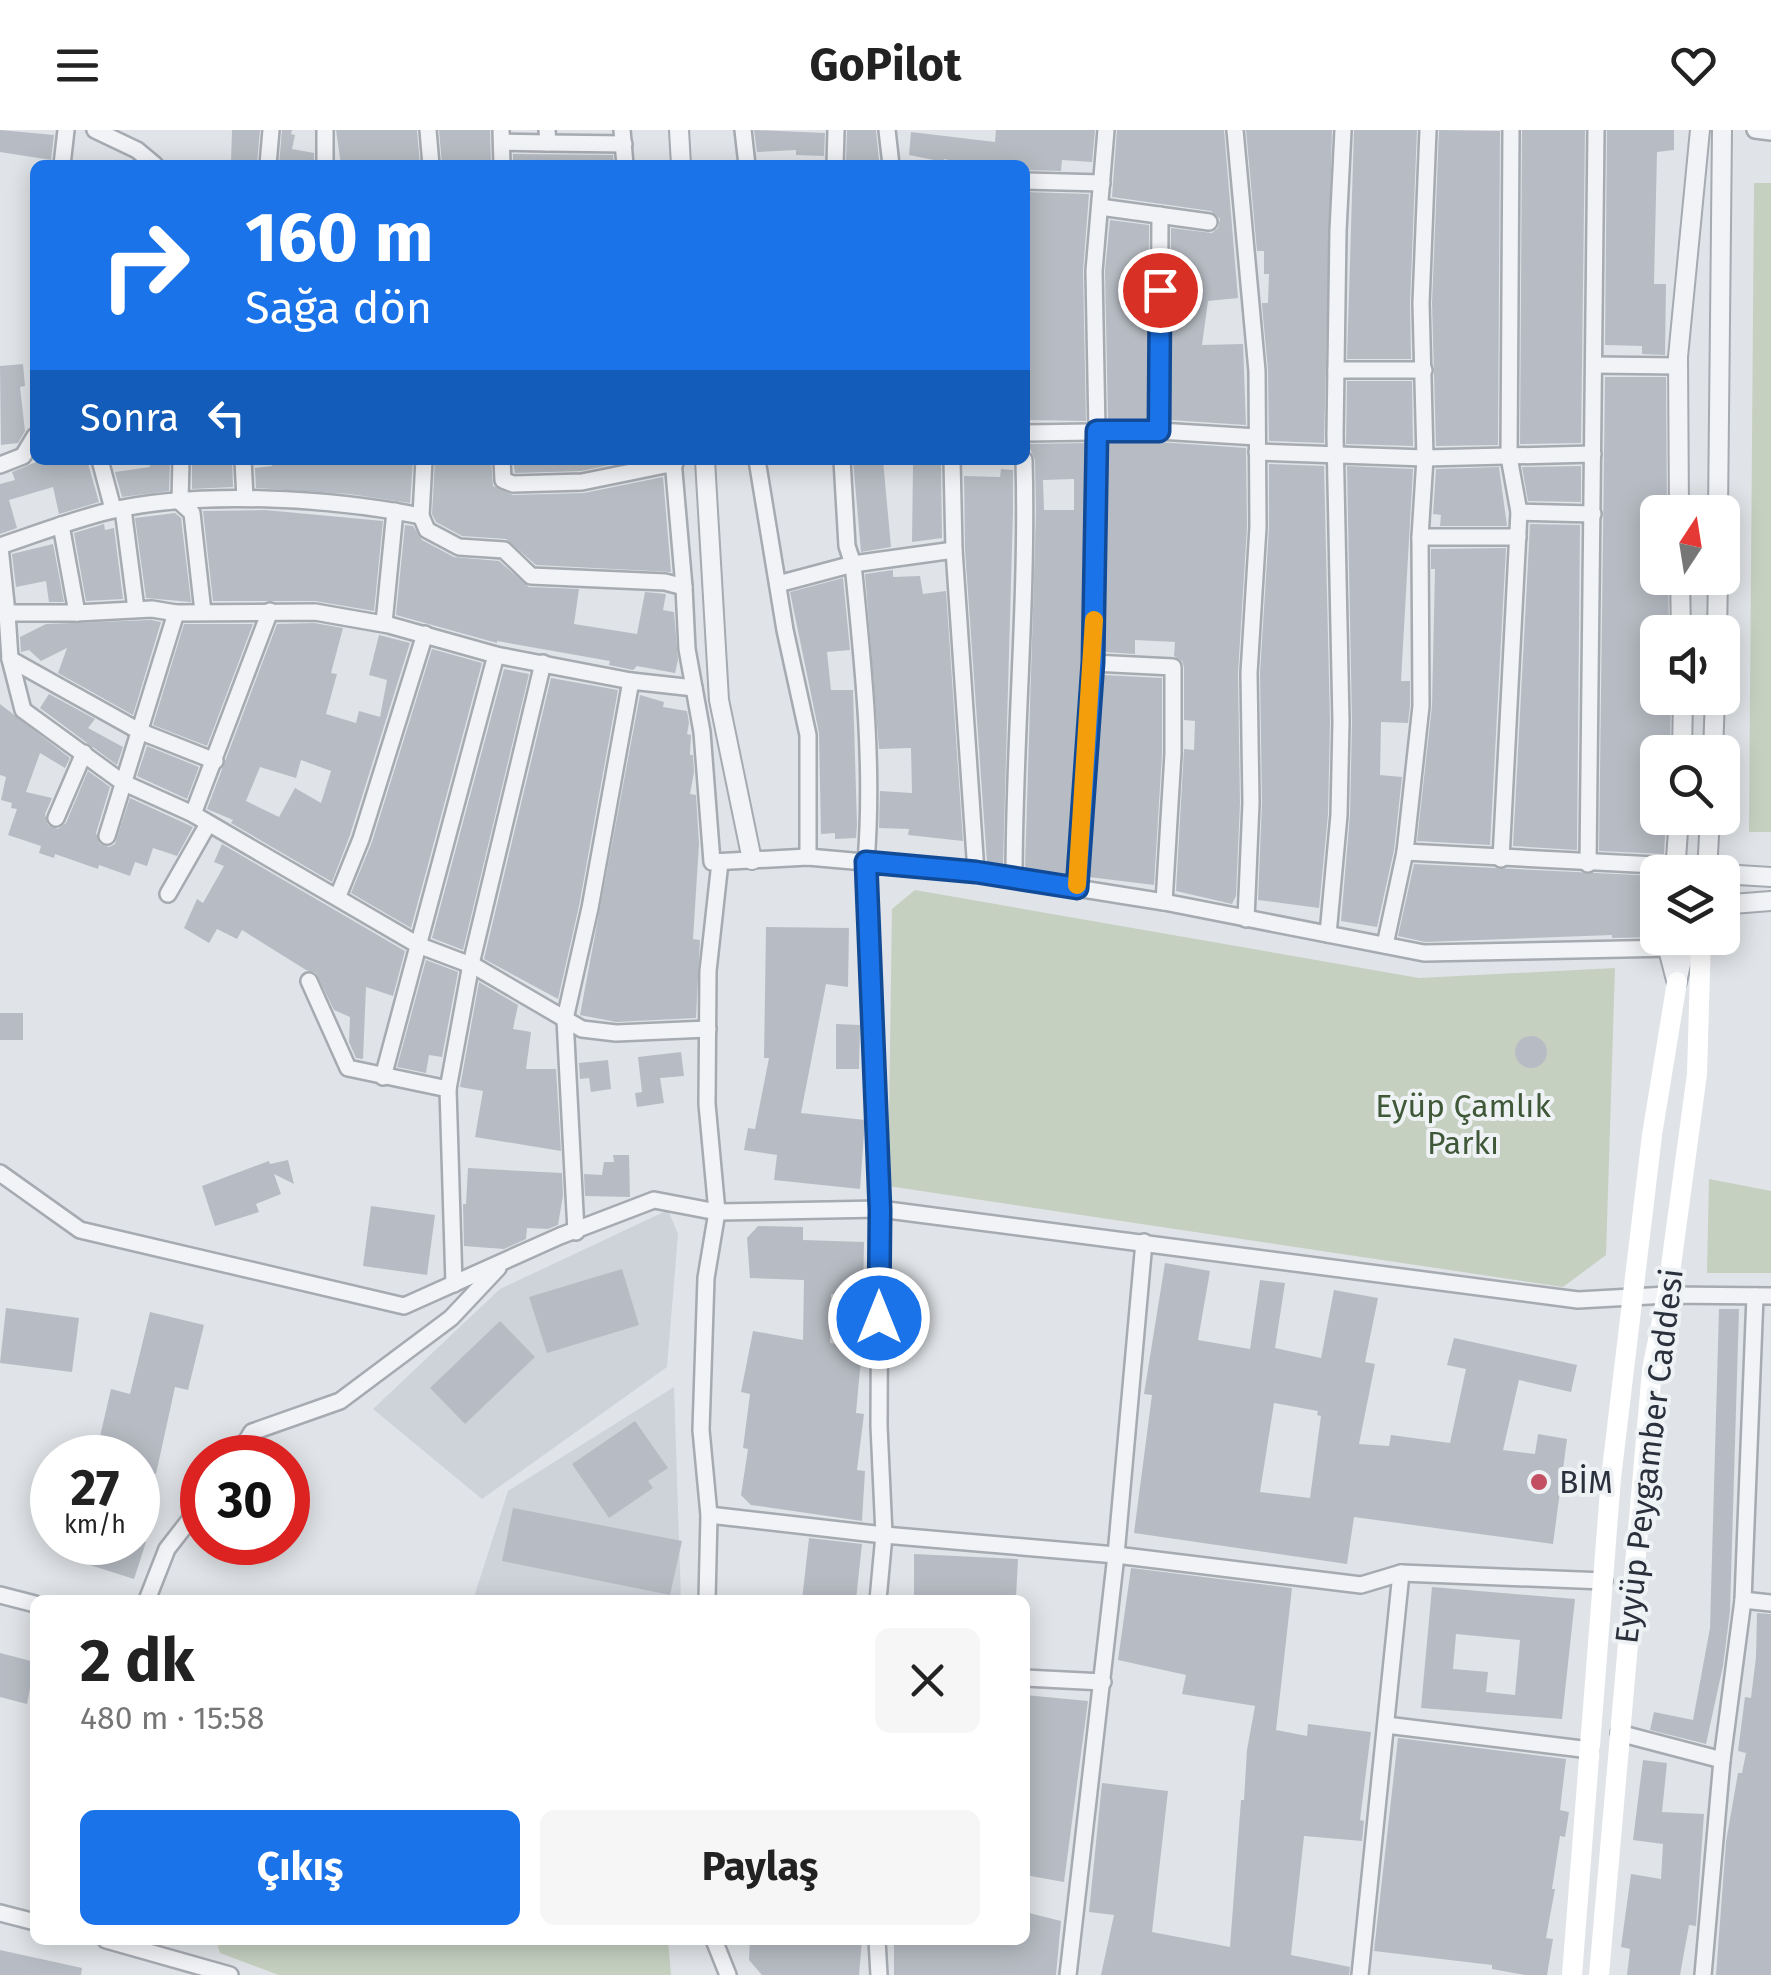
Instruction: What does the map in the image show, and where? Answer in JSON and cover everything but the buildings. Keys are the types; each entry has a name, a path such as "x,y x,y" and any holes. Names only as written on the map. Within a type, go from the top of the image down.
{"main road":[{"name":"Eyyüp Peygamber Caddesi","path":"1599,1975 1652,1370 1667,1295 1697,1074 1698,955"},
{"name":"Eyyüp Peygamber Caddesi","path":"1572,1975 1611,1478 1652,1135 1677,982"}],"street":[{"path":"63,160 66,130"},
{"path":"95,130 137,150 148,160"},
{"path":"268,160 271,130"},
{"path":"325,130 325,160"},
{"path":"428,130 431,160"},
{"path":"679,130 681,160"},
{"path":"743,130 746,160"},
{"path":"835,160 836,130"},
{"path":"887,130 891,160"},
{"path":"1077,888 1093,662 1097,431 1094,270 1106,130"},
{"path":"1235,130 1257,371 1258,527 1249,673 1251,803 1246,919"},
{"path":"1328,934 1339,815 1341,722 1335,454 1344,130"},
{"path":"1385,945 1405,852 1421,706 1421,303 1428,130"},
{"path":"1501,859 1519,512 1509,456 1511,130"},
{"path":"1588,864 1596,130"},
{"path":"1679,495 1678,366 1700,130"},
{"path":"1718,495 1722,130"},
{"path":"1755,130 1771,132"},
{"path":"501,136 623,137"},
{"path":"1030,181 1102,182"},
{"path":"1100,206 1209,222"},
{"path":"1159,431 1160,215"},
{"path":"1594,365 1678,366"},
{"path":"1336,370 1424,370"},
{"path":"1030,433 1159,431 1335,454 1424,458 1593,454"},
{"path":"0,465 23,456 30,444"},
{"path":"102,465 118,509 136,609"},
{"path":"181,465 180,502 192,513 203,612"},
{"path":"243,465 245,498"},
{"path":"424,465 421,516 428,530 459,546 504,550 531,576 684,586"},
{"path":"502,465 502,480 513,484 582,482 660,465"},
{"path":"674,465 687,649 702,732 712,862 808,857 976,872 1164,902 1424,953 1640,944"},
{"path":"705,465 720,700 752,860"},
{"path":"758,465 785,630 808,735 808,857"},
{"path":"842,465 866,730 866,862 880,1210 879,1426 884,1535 878,1595"},
{"path":"952,465 954,550 976,872"},
{"path":"1014,878 1014,766 1027,542 1024,465"},
{"path":"421,516 395,510 245,498 180,502 118,509 0,546 10,659 23,710 122,782 193,814 418,945 471,964 582,1029 616,1034 708,1029"},
{"path":"384,623 395,510"},
{"path":"1519,512 1593,514"},
{"path":"61,525 77,614"},
{"path":"1420,537 1518,537"},
{"path":"778,584 853,564 954,550"},
{"path":"7,612 315,612 384,623 496,655 631,681 694,688"},
{"path":"107,836 176,612"},
{"path":"193,814 270,612"},
{"path":"338,896 361,839 425,634"},
{"path":"383,1076 496,655"},
{"path":"10,659 139,731 215,761"},
{"path":"1093,662 1173,667 1173,754 1164,902"},
{"path":"454,1284 448,1089 471,964 543,663"},
{"path":"576,1232 565,1018 597,874 631,681"},
{"path":"56,818 84,753"},
{"path":"168,894 208,824"},
{"path":"1405,852 1640,867"},
{"path":"707,1595 708,1515 701,1412 706,1278 718,1212 706,1104 708,971 720,862"},
{"path":"1740,875 1771,877"},
{"path":"1740,903 1771,900"},
{"name":"Eyyüp Peygamber Caddesi","path":"1670,955 1677,982"},
{"name":"Eyyüp Peygamber Caddesi","path":"1677,982 1683,955"},
{"path":"309,981 348,1068 448,1089"},
{"path":"0,1173 80,1230 404,1306 654,1200 718,1212 880,1210 1578,1300 1667,1295 1763,1296 1744,1600 1722,1760 1703,1975"},
{"path":"1068,1975 1103,1682 1144,1242"},
{"path":"250,1435 340,1402 450,1318 502,1262"},
{"path":"708,1515 884,1535 1116,1554 1361,1585 1402,1573 1604,1581"},
{"path":"149,1595 167,1550 180,1533"},
{"path":"1360,1975 1402,1573"},
{"path":"0,1595 30,1603"},
{"path":"1744,1600 1771,1603"},
{"path":"1030,1678 1103,1682"},
{"path":"1386,1725 1590,1750"},
{"path":"1619,1733 1722,1760"},
{"path":"0,1914 30,1921"},
{"path":"126,1945 230,1975"},
{"path":"182,1945 183,1959"},
{"path":"716,1945 728,1975"},
{"path":"877,1945 878,1975"}],"shaded area":[{"path":"668,1210 678,1234 667,1367 482,1499 373,1409 500,1289"},
{"path":"674,1387 681,1595 475,1595 508,1491"}],"green space":[{"path":"1754,183 1771,183 1771,832 1749,832"},
{"name":"Eyüp Çamlık Parkı","path":"915,890 1419,978 1615,968 1606,1255 1563,1287 888,1186 892,909"},
{"path":"1709,1179 1771,1191 1771,1273 1707,1273"},
{"path":"218,1945 668,1945 671,1975 279,1975 220,1953"}],"slow traffic":[{"path":"1077,885 1094,620"}],"place":[{"name":"BİM","path":"1539,1482"}],"route":[{"path":"879,1318 880,1210 866,862 976,872 1077,888 1093,662 1097,431 1159,431 1160,290"}]}
